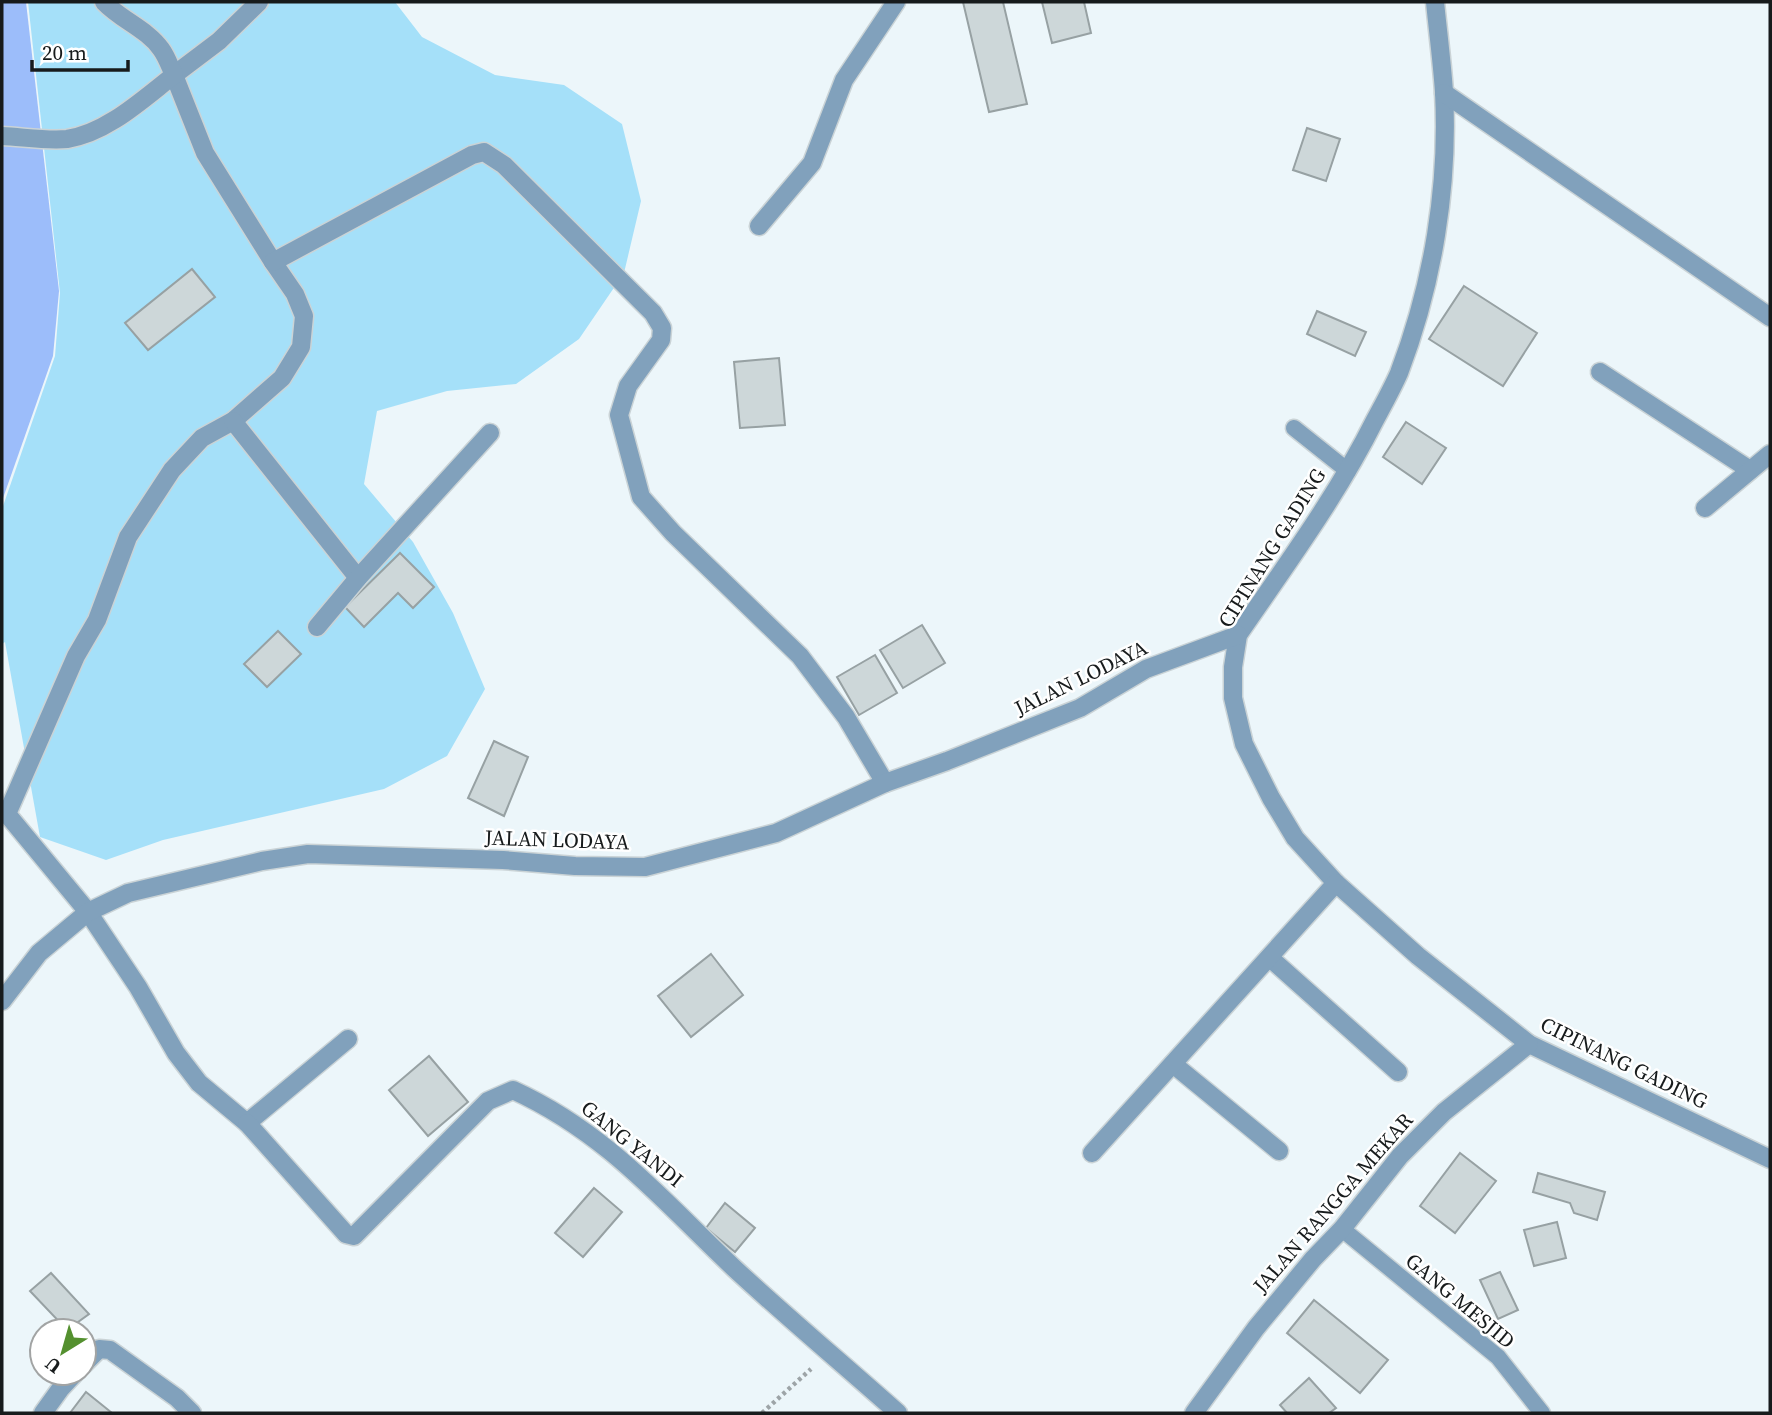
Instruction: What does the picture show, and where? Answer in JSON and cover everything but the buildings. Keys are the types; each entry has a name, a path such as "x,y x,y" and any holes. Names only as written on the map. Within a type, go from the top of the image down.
{"street":[{"path":"104,2 114,13 150,37 162,50 205,153 272,262 295,294 304,316 301,347 282,378 233,421 202,438 172,471 128,537 97,620 76,656 5,820 88,912 138,987 176,1053 199,1083 247,1123 348,1039"},
{"path":"2,136 66,139 91,133 124,113 219,41 258,2"},
{"path":"759,226 811,163 844,80 896,2"},
{"name":"CIPINANG GADING","path":"1435,2 1444,93 1441,189 1435,240 1424,293 1398,374 1348,471 1238,635 1233,667 1233,698 1244,744 1294,838 1336,883 1418,956 1529,1044 1770,1159"},
{"path":"1444,93 1770,317"},
{"path":"272,262 472,155 484,152 504,165 653,313 662,328 661,340 628,386 619,415 641,497 673,533 800,656 846,717 885,783"},
{"path":"1600,372 1751,470"},
{"path":"233,421 358,578"},
{"path":"317,627 490,433"},
{"path":"1705,508 1770,454"},
{"name":"JALAN LODAYA","path":"2,1001 39,953 88,912 128,893 262,860 308,854 645,867 776,833 885,783 1069,712 1146,670 1238,635"},
{"path":"1092,1153 1336,883"},
{"path":"1270,958 1398,1072"},
{"name":"JALAN RANGGA MEKAR","path":"1194,1413 1256,1328 1313,1259 1342,1229 1399,1156 1444,1112 1529,1044"},
{"path":"1173,1064 1279,1151"},
{"name":"GANG YANDI","path":"247,1123 346,1234 354,1236 488,1101 513,1090 543,1104 592,1135 677,1210 734,1268 898,1413"},
{"path":"98,1350 102,1348 110,1350 177,1398 192,1413"},
{"path":"43,1413 62,1387"}],"lane":[{"path":"1294,428 1348,471"},
{"name":"GANG MESJID","path":"1342,1229 1498,1357 1542,1413"}],"path":[{"path":"762,1413 830,1352"}],"shaded area":[{"path":"2,2 26,2 59,291 53,356 2,501"},
{"path":"28,2 395,2 422,37 495,75 564,85 622,124 641,201 624,273 579,339 516,384 447,391 377,411 364,484 413,542 453,613 485,689 447,756 384,789 163,840 106,860 40,837 5,642 2,644 2,509 55,356 60,293"}]}
